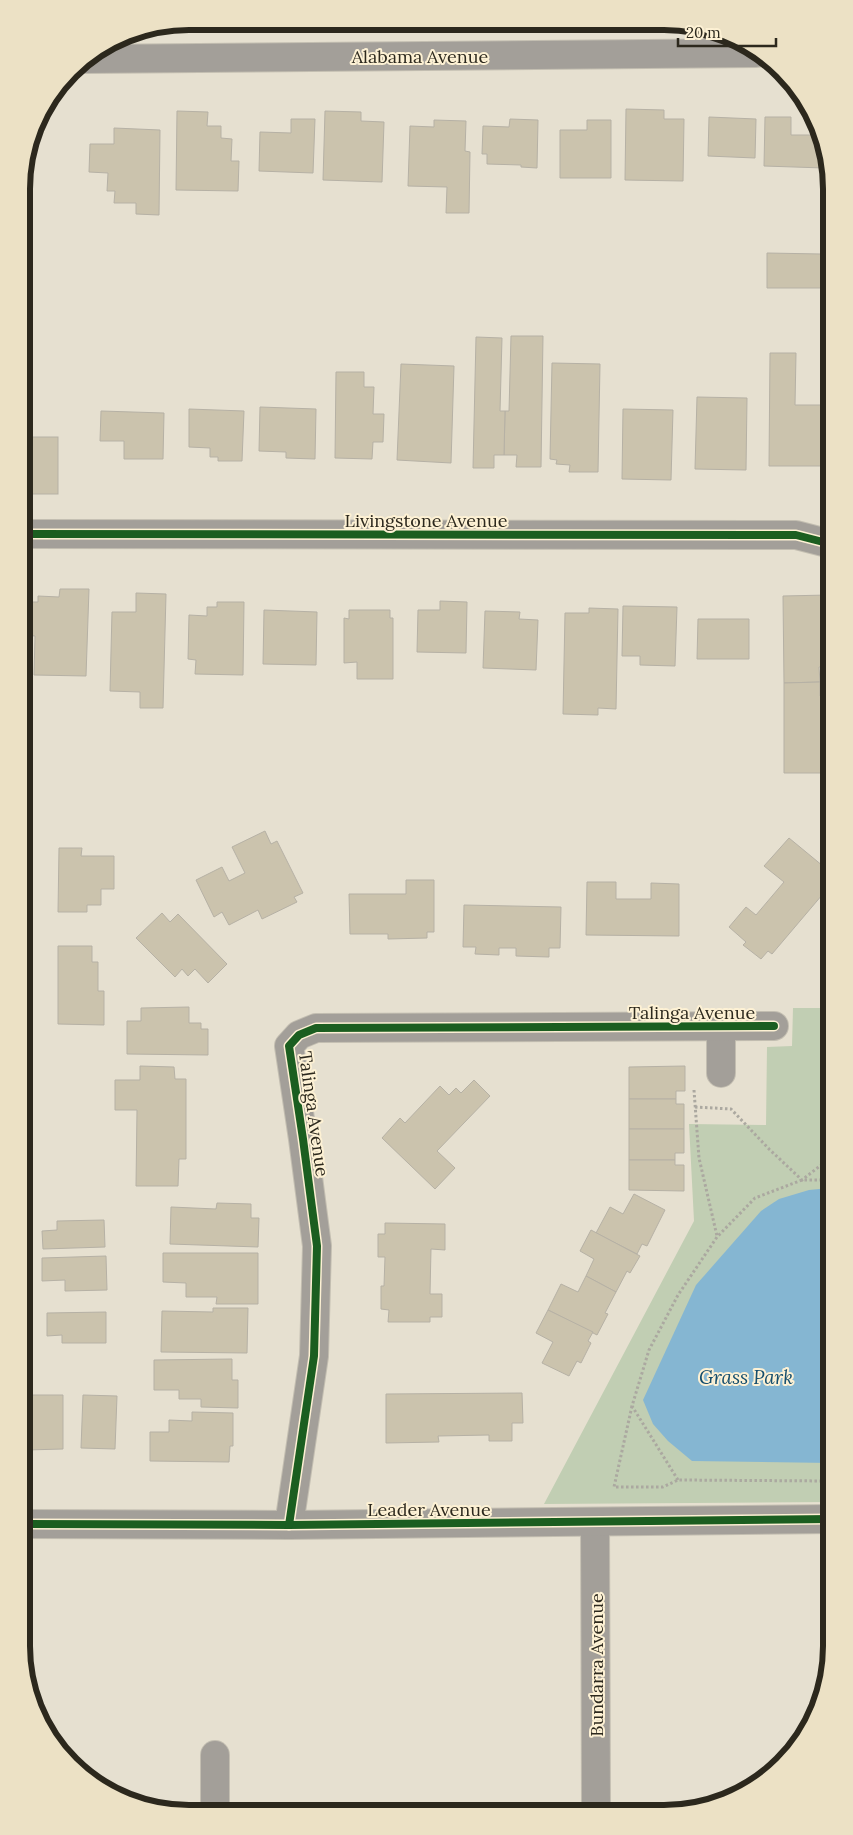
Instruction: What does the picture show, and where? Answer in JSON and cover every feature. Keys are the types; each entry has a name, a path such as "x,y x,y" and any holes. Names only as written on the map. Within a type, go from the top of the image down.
{"street":[{"name":"Alabama Avenue","path":"98,59 748,54"},
{"name":"Livingstone Avenue","path":"30,534 796,535 823,529"},
{"name":"Livingstone Avenue","path":"796,535 823,542"},
{"name":"Talinga Avenue","path":"289,1525 314,1356 317,1246 288,1046 299,1035 316,1028 774,1026"},
{"name":"Talinga Avenue","path":"721,1027 721,1073"},
{"name":"Leader Avenue","path":"30,1524 289,1525 823,1519"},
{"name":"Bundarra Avenue","path":"595,1522 596,1805"},
{"path":"215,1755 215,1805"}],"path":[{"path":"694,1081 699,1158 718,1237"},
{"path":"695,1107 731,1109 802,1180 823,1180"},
{"path":"823,1164 802,1180 755,1198 718,1237 678,1295 649,1350 632,1406 614,1487 664,1487 678,1480 823,1481"},
{"path":"632,1406 678,1480"}],"green space":[{"path":"793,1008 823,1008 823,1502 544,1504 694,1221 689,1124 766,1125 767,1047 792,1046"}],"water":[{"name":"Grass Park","path":"823,1189 823,1463 692,1461 668,1441 653,1424 643,1400 696,1285 761,1211 779,1199 809,1190"}],"building":[{"path":"626,109 664,110 664,119 684,119 683,181 625,180"},
{"path":"177,111 208,112 207,126 221,126 221,138 232,139 231,161 239,161 238,191 176,190"},
{"path":"325,111 361,112 361,121 384,122 382,182 323,180"},
{"path":"709,117 756,119 755,158 708,156"},
{"path":"765,117 791,117 791,135 814,135 822,168 764,166"},
{"path":"291,119 315,119 313,173 259,171 260,132 291,133"},
{"path":"510,119 538,120 537,168 521,167 521,165 487,164 487,154 482,154 483,126 509,127"},
{"path":"434,120 466,121 465,151 470,152 469,213 446,213 447,187 408,186 410,126 434,127"},
{"path":"587,120 611,120 611,178 560,178 560,130 587,130"},
{"path":"114,128 160,130 159,215 136,214 136,203 114,203 115,191 107,191 108,173 89,172 90,144 114,144"},
{"path":"767,253 821,254 821,288 767,288"},
{"path":"511,336 543,336 541,467 516,467 517,455 504,455 505,411 509,411"},
{"path":"476,337 502,338 500,411 505,411 504,455 494,455 494,468 473,468"},
{"path":"770,353 796,353 795,405 823,405 823,466 769,466"},
{"path":"552,363 600,364 598,472 569,472 570,465 556,464 557,460 550,459"},
{"path":"401,364 454,366 451,463 397,460"},
{"path":"336,372 364,372 364,387 374,387 373,414 384,414 383,442 373,442 372,459 335,458"},
{"path":"697,397 747,398 746,470 695,469"},
{"path":"260,407 316,409 315,459 286,458 286,452 259,451"},
{"path":"189,409 244,411 242,461 218,461 218,457 210,457 210,448 189,447"},
{"path":"623,409 673,410 671,480 622,479"},
{"path":"101,411 164,413 163,459 124,459 124,441 100,441"},
{"path":"30,437 58,437 58,494 30,494"},
{"path":"60,589 89,589 86,676 34,675 35,636 30,636 30,602 38,602 38,596 59,597"},
{"path":"136,593 166,594 163,708 140,708 140,692 110,691 112,612 136,612"},
{"path":"823,595 823,667 819,667 820,682 784,683 783,596"},
{"path":"440,601 467,602 466,653 417,652 418,610 440,610"},
{"path":"217,602 244,602 243,675 195,674 196,660 188,659 189,615 207,616 207,607 217,607"},
{"path":"623,606 677,607 675,666 640,665 640,656 622,656"},
{"path":"589,608 618,609 616,709 598,708 598,715 563,714 565,613 589,613"},
{"path":"264,610 317,612 316,665 263,664"},
{"path":"349,610 390,610 390,618 393,618 393,679 357,679 357,662 344,663 344,618 349,619"},
{"path":"485,611 520,612 519,619 538,620 536,670 483,668"},
{"path":"698,619 749,619 749,659 697,659"},
{"path":"820,682 820,696 823,696 823,773 784,773 784,683"},
{"path":"265,831 271,844 277,841 303,893 294,897 297,902 262,919 258,910 229,925 222,912 214,917 196,880 222,867 229,881 245,873 232,847"},
{"path":"789,838 823,866 823,894 772,954 768,951 761,959 743,945 746,942 729,927 746,907 756,915 784,882 764,866"},
{"path":"59,848 82,848 81,856 114,856 114,889 101,889 101,905 87,905 87,912 58,912"},
{"path":"406,880 434,880 434,932 427,932 427,938 388,939 388,934 350,934 349,894 406,894"},
{"path":"587,882 616,882 616,899 651,899 651,883 679,884 679,936 586,935"},
{"path":"464,905 561,907 560,948 549,948 549,957 516,956 516,948 499,948 499,955 475,954 476,947 463,947"},
{"path":"162,913 170,922 178,914 227,964 208,983 195,969 188,976 182,969 175,977 136,938"},
{"path":"58,946 92,946 92,962 98,962 98,991 104,991 104,1025 58,1024"},
{"path":"189,1007 189,1023 201,1023 201,1029 208,1029 208,1055 127,1054 127,1021 141,1021 141,1008"},
{"path":"140,1066 174,1067 175,1079 186,1079 186,1159 179,1159 178,1186 136,1186 137,1110 115,1110 115,1080 140,1080"},
{"path":"685,1066 685,1091 676,1091 676,1099 629,1099 629,1067"},
{"path":"474,1080 490,1096 437,1151 455,1168 435,1189 382,1138 400,1118 405,1123 440,1086 449,1095 456,1088 461,1093"},
{"path":"629,1099 676,1099 676,1104 684,1104 684,1129 629,1129"},
{"path":"629,1129 684,1129 684,1153 675,1153 675,1160 629,1160"},
{"path":"629,1160 675,1160 675,1165 684,1165 684,1191 629,1190"},
{"path":"634,1194 665,1210 647,1246 642,1244 637,1254 596,1233 610,1207 623,1214"},
{"path":"217,1203 251,1204 251,1218 259,1218 258,1247 170,1244 171,1207 216,1209"},
{"path":"104,1220 105,1247 43,1249 42,1231 57,1230 57,1221"},
{"path":"385,1223 445,1224 445,1250 431,1249 430,1294 442,1294 442,1317 430,1317 430,1322 388,1322 389,1310 381,1309 381,1286 384,1286 385,1257 378,1257 378,1234 385,1234"},
{"path":"591,1230 640,1256 630,1273 627,1271 616,1292 586,1276 594,1259 580,1251"},
{"path":"163,1253 258,1253 258,1304 216,1304 217,1297 186,1297 186,1283 163,1282"},
{"path":"106,1256 107,1290 65,1291 65,1280 42,1281 42,1258"},
{"path":"586,1276 616,1292 605,1313 608,1314 597,1335 548,1310 561,1284 578,1292"},
{"path":"213,1308 248,1308 247,1353 161,1352 162,1311 213,1312"},
{"path":"548,1310 593,1332 588,1341 591,1343 581,1363 577,1361 569,1376 542,1363 553,1342 536,1333"},
{"path":"106,1312 106,1343 62,1343 62,1335 47,1336 47,1313"},
{"path":"232,1359 232,1380 238,1380 238,1408 201,1407 201,1399 179,1399 179,1390 154,1390 154,1360"},
{"path":"522,1393 523,1423 512,1423 512,1441 489,1441 489,1435 438,1436 439,1442 386,1443 386,1394"},
{"path":"30,1395 63,1395 63,1449 30,1450"},
{"path":"83,1395 117,1396 115,1449 81,1448"},
{"path":"192,1412 233,1413 233,1446 230,1446 229,1462 150,1461 150,1432 169,1432 169,1420 192,1421"}],"cycle path":[{"path":"30,534 796,535 823,542"},
{"path":"289,1525 314,1356 317,1246 289,1046 299,1035 316,1028 774,1026"},
{"path":"30,1524 289,1525 823,1519"}]}
